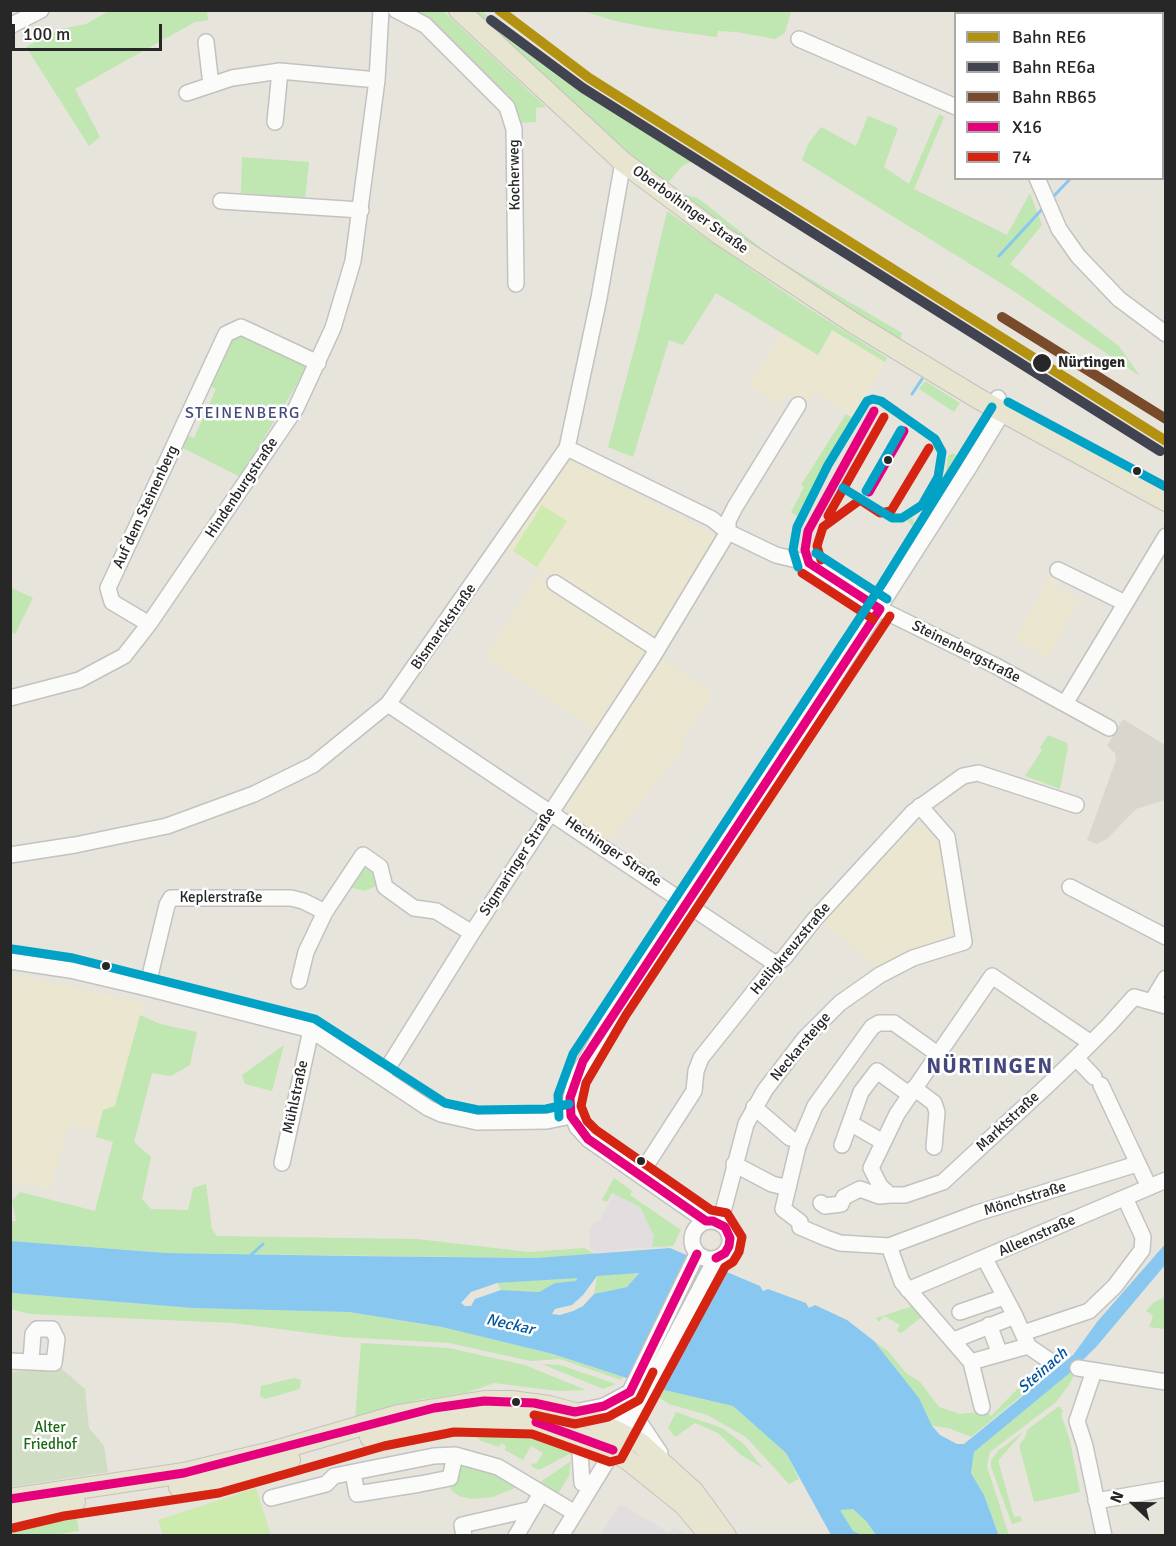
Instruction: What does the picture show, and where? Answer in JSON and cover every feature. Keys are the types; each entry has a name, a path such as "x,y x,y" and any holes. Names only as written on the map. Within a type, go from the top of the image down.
{"main road":[{"name":"Oberboihinger Straße","path":"459,10 623,162 719,234 863,329 1166,501"},
{"path":"1000,405 1026,412 1108,461 1166,491"},
{"path":"10,1498 203,1469 434,1408 484,1401 511,1401 574,1412 618,1430 706,1505 726,1536"},
{"path":"10,1516 62,1504 216,1481 381,1434 453,1420 516,1419 567,1431 665,1472 684,1505 710,1536"}],"street":[{"path":"10,26 41,10"},
{"name":"Hindenburgstraße","path":"10,698 79,680 124,656 150,624 296,408 333,328 353,261 377,80 381,10"},
{"name":"Kocherweg","path":"396,10 424,25 507,107 514,129 516,284"},
{"path":"799,39 954,106"},
{"path":"206,42 211,85"},
{"path":"187,93 232,78 280,71 377,80"},
{"path":"275,122 280,71"},
{"name":"Bismarckstraße","path":"10,855 75,845 167,826 254,794 313,765 388,704 402,688 567,448 599,298 623,162"},
{"path":"1038,180 1059,230 1097,279 1166,334"},
{"path":"221,201 361,210"},
{"name":"Auf dem Steinenberg","path":"150,624 112,602 108,588 226,334 241,327 318,363"},
{"name":"Sigmaringer Straße","path":"382,1077 472,933 657,649 728,532 728,521 735,507 798,405"},
{"path":"553,1536 609,1448 715,1261 725,1253 729,1246 728,1232 707,1225 588,1139 572,1116 570,1098 583,1061 880,609 1000,405"},
{"name":"Steinenbergstraße","path":"567,448 712,519 728,532 776,555 809,563 880,609 1066,702 1109,728"},
{"path":"1066,702 1166,536"},
{"path":"1058,570 1125,603"},
{"path":"555,583 657,649"},
{"name":"Hechinger Straße","path":"388,704 551,811 776,964"},
{"name":"Heiligkreuzstraße","path":"640,1175 694,1091 696,1071 701,1058 813,920 920,806 963,776 978,773 1076,805"},
{"name":"Neckarsteige","path":"707,1225 734,1164 742,1134 754,1107 805,1038 840,1003 893,967 931,951 964,942 947,837 920,806"},
{"path":"299,981 306,952 325,912 363,855 380,867 385,887 414,909 436,911 472,933"},
{"path":"1070,887 1166,937"},
{"name":"Keplerstraße","path":"147,988 167,905 171,898 291,898 325,912"},
{"path":"10,961 70,970 311,1030 428,1108 470,1121 547,1121 572,1116"},
{"path":"890,1195 880,1186 871,1168 883,1142 912,1092 992,976 1091,1043"},
{"path":"1159,1004 1166,978"},
{"name":"Marktstraße","path":"890,1195 905,1195 943,1182 1076,1058 1134,997 1159,1004"},
{"path":"734,1164 772,1184 788,1188 798,1146 816,1106 867,1035 879,1023 894,1023 939,1055"},
{"name":"Mühlstraße","path":"282,1163 311,1030"},
{"path":"1076,1058 1097,1081 1149,1187"},
{"path":"842,1144 861,1092 877,1071 934,1103 937,1112 934,1147"},
{"path":"754,1107 790,1138"},
{"path":"850,1123 883,1142"},
{"name":"Mönchstraße","path":"788,1188 783,1209 800,1222 800,1227 833,1240 867,1246 890,1245 977,1213 1137,1164"},
{"name":"Alleenstraße","path":"908,1290 1166,1180"},
{"path":"821,1203 825,1206 841,1204 844,1197 860,1189 879,1196 890,1195"},
{"path":"971,1362 1000,1354 1095,1308 1142,1250 1143,1237 1125,1198"},
{"path":"665,1472 659,1451 640,1423 636,1400 697,1255 692,1242 707,1225"},
{"path":"890,1245 902,1282 971,1362 982,1407"},
{"path":"697,1255 715,1261"},
{"path":"985,1259 1025,1340 1050,1361"},
{"path":"960,1312 1004,1297"},
{"path":"954,1340 1014,1316"},
{"path":"989,1325 1000,1354"},
{"path":"10,1361 31,1360"},
{"path":"1078,1368 1166,1382"},
{"path":"1094,1371 1077,1421 1086,1446 1104,1536"},
{"path":"574,1412 636,1400"},
{"path":"567,1431 580,1452 582,1483"},
{"path":"561,1536 582,1483 609,1448"},
{"path":"271,1498 326,1484 334,1476 434,1456 455,1455 498,1467 571,1510"},
{"path":"353,1473 357,1494 420,1484 450,1478 455,1455"},
{"path":"1096,1502 1166,1489"},
{"path":"516,1536 541,1493"},
{"path":"464,1536 462,1525 531,1509"}],"shaded area":[{"path":"1067,10 1165,11 1164,90 1164,12 1066,12"},
{"path":"832,330 885,362 853,418 814,391 805,405 787,394 779,405 748,386 781,333 818,354"},
{"path":"569,458 718,537 652,642 507,550"},
{"path":"538,575 713,693 680,744 684,748 609,842 565,812 563,805 607,738 485,658"},
{"path":"1054,577 1060,580 1056,587 1079,600 1048,658 1015,640 1049,578"},
{"path":"1123,719 1165,745 1165,800 1136,809 1107,839 1097,844 1087,840 1116,760 1115,753 1107,746"},
{"path":"922,826 942,845 958,933 906,952 876,968 822,921 848,889 910,829"},
{"path":"10,973 145,1004 111,1135 69,1124 50,1190 11,1180"},
{"path":"613,1194 640,1207 652,1231 658,1234 670,1248 637,1248 595,1254 590,1248 590,1228 593,1223 600,1220"},
{"path":"620,1504 670,1533 674,1527 687,1535 600,1535"}],"green space":[{"path":"109,11 207,11 208,20 195,22 75,89 100,137 89,146 26,47 60,29 86,24"},
{"path":"409,11 443,11 546,107 536,108 536,122 521,123 509,96 426,21"},
{"path":"472,11 482,11 522,47 807,223 804,226 758,198 747,198 693,161 682,166 667,184 630,154"},
{"path":"582,11 791,11 785,33 775,39 736,32 718,31 717,37 657,29 619,22"},
{"path":"939,114 944,117 914,189 1007,235 1030,193 1042,225 1010,264 1119,346 1140,376 1012,290 802,160 808,144 821,127 856,146 868,116 898,128 884,167 909,184"},
{"path":"242,157 309,162 305,199 241,193"},
{"path":"686,195 698,198 771,256 902,333 899,343 681,199"},
{"path":"667,211 800,303 887,358 885,362 832,330 818,355 716,293 683,345 669,340 633,457 608,447 640,327"},
{"path":"237,333 305,362 307,367 303,380 299,381 240,477 181,447 186,435 194,438 216,389 209,385 230,336"},
{"path":"925,381 960,403 954,412 919,389"},
{"path":"846,414 853,418 797,516 791,512 804,487 801,485"},
{"path":"953,453 961,459 915,529 907,520 912,518 914,523 920,521 919,516 946,472 948,456"},
{"path":"542,505 567,521 537,567 513,551"},
{"path":"10,587 33,598 15,634 11,632"},
{"path":"1048,735 1067,743 1068,747 1060,789 1025,776 1042,750 1040,748"},
{"path":"360,868 373,868 378,885 365,891 349,887"},
{"path":"140,1015 160,1024 197,1032 190,1065 171,1076 152,1073 134,1142 151,1157 142,1199 151,1209 188,1210 193,1188 206,1184 212,1229 217,1236 417,1239 529,1252 584,1248 595,1254 536,1258 166,1253 11,1241 10,1221 16,1221 12,1201 20,1192 95,1211 113,1142 96,1137 103,1110 115,1106"},
{"path":"284,1045 272,1091 245,1084 242,1075"},
{"path":"614,1178 632,1191 630,1195 681,1230 673,1246 652,1247 654,1236 640,1207 612,1193 607,1202 602,1200"},
{"path":"639,1272 627,1287 594,1294 597,1276"},
{"path":"579,1277 575,1281 555,1283 539,1292 501,1290 497,1283"},
{"path":"11,1293 192,1308 349,1312 442,1327 553,1354 623,1377 621,1380 560,1359 530,1361 449,1343 341,1337 233,1323 30,1314 11,1309"},
{"path":"1165,1297 1164,1329 1149,1327 1153,1316 1146,1311 1153,1303"},
{"path":"913,1306 923,1316 901,1333 897,1331 900,1325 884,1316 879,1322 876,1318"},
{"path":"874,1341 888,1351 906,1373 920,1382 939,1407 960,1414 986,1411 991,1416 1041,1365 1050,1364 1055,1368 971,1437 948,1428 932,1426 919,1398"},
{"path":"361,1343 449,1348 525,1365 586,1390 558,1391 494,1383 466,1393 417,1400 355,1419"},
{"path":"542,1364 560,1365 616,1384 603,1389"},
{"name":"Alter Friedhof","path":"61,1368 85,1389 89,1428 104,1446 108,1472 11,1487 11,1372"},
{"path":"1071,1372 1075,1373 1056,1402 990,1452 987,1466 1009,1535 999,1535 984,1495 971,1473 974,1452"},
{"path":"294,1378 301,1380 300,1389 265,1399 260,1396 261,1386"},
{"path":"660,1389 733,1406 786,1453 799,1479 789,1484 746,1437 707,1415 669,1404 655,1395"},
{"path":"1059,1406 1063,1411 1061,1414 1070,1441 1080,1492 1034,1502 1019,1445 1025,1438 1027,1430"},
{"path":"676,1412 722,1428 744,1444 763,1468 741,1455 718,1433 695,1423 675,1437 668,1428"},
{"path":"468,1425 517,1428 567,1442 575,1451 539,1470 531,1466 533,1463 536,1464 543,1453 531,1446 523,1460 505,1450 506,1446 501,1443 499,1447 481,1441 468,1428"},
{"path":"1023,1432 998,1461 1014,1517 1020,1516 1022,1521 1012,1524 991,1467 991,1460 999,1450"},
{"path":"571,1461 569,1476 558,1494 539,1483"},
{"path":"464,1464 486,1468 520,1486 493,1497 471,1499 459,1496 451,1490 450,1484 458,1467"},
{"path":"256,1488 271,1535 163,1535 158,1520"},
{"path":"839,1509 853,1509 876,1535 862,1535 853,1531"},
{"path":"76,1513 79,1531 46,1536 11,1535 11,1527"}],"water":[{"name":"Neckar","path":"11,1241 166,1253 536,1258 670,1248 760,1286 763,1291 768,1289 806,1303 809,1308 815,1305 847,1320 874,1341 919,1398 932,1426 940,1435 957,1444 964,1444 1073,1355 1097,1322 1166,1243 1165,1265 1097,1346 1071,1372 974,1452 971,1473 984,1495 999,1536 876,1535 853,1509 840,1510 853,1531 862,1535 831,1535 786,1453 733,1406 660,1389 553,1354 442,1327 349,1312 192,1308 11,1293","holes":["639,1273 627,1287 594,1294 583,1306 573,1311 560,1315 552,1314 555,1309 572,1305 583,1295 597,1276","578,1278 575,1281 555,1283 539,1292 501,1290 475,1299 471,1306 461,1303 471,1292 497,1283"]}],"waterway":[{"path":"1051,199 1069,180"},
{"path":"999,256 1045,206"},
{"path":"912,394 922,379"},
{"path":"251,1255 263,1244"}],"rail line":[{"name":"RE6","path":"499,10 589,78 1166,441"},
{"name":"RE6a","path":"491,20 583,88 1160,451"},
{"name":"RB65","path":"1002,317 1166,419"}],"transit line":[{"path":"798,567 793,550 797,527 828,465 867,401 873,399 881,401 935,439 942,452 938,477 922,505 902,518 892,518 843,488"},
{"path":"1008,402 1166,487"},
{"path":"559,1117 558,1095 573,1054 882,584 992,407"},
{"name":"X16","path":"809,563 805,550 808,531 874,411"},
{"name":"74","path":"828,516 884,417"},
{"path":"866,491 901,430"},
{"name":"X16","path":"869,492 904,431"},
{"name":"74","path":"821,560 817,546 823,527 860,500 880,513 891,511 929,448"},
{"path":"816,553 887,599"},
{"name":"X16","path":"809,563 880,609"},
{"name":"74","path":"802,573 873,619"},
{"name":"X16","path":"716,1258 725,1253 729,1246 730,1238 725,1227 713,1221 706,1221 588,1139 571,1116 570,1098 583,1061 880,609"},
{"name":"74","path":"13,1528 64,1516 219,1493 384,1446 454,1432 532,1434 610,1462 621,1459 725,1267 733,1262 739,1252 742,1237 727,1213 711,1210 596,1130 587,1121 581,1106 586,1083 626,1015 890,616"},
{"path":"12,949 73,958 315,1019 445,1103 478,1110 546,1109 569,1104"},
{"name":"X16","path":"10,1499 184,1473 434,1408 484,1401 534,1403 575,1412 604,1406 630,1392 697,1254"},
{"name":"74","path":"534,1415 575,1424 608,1417 639,1400 653,1372"},
{"name":"X16","path":"536,1422 613,1450"}],"place":[{"name":"Nürtingen","path":"1042,363"}],"district":[{"name":"STEINENBERG","path":"243,414"},
{"name":"NÜRTINGEN","path":"990,1067"}],"water label":[{"name":"Steinach","path":"1043,1371"}]}
